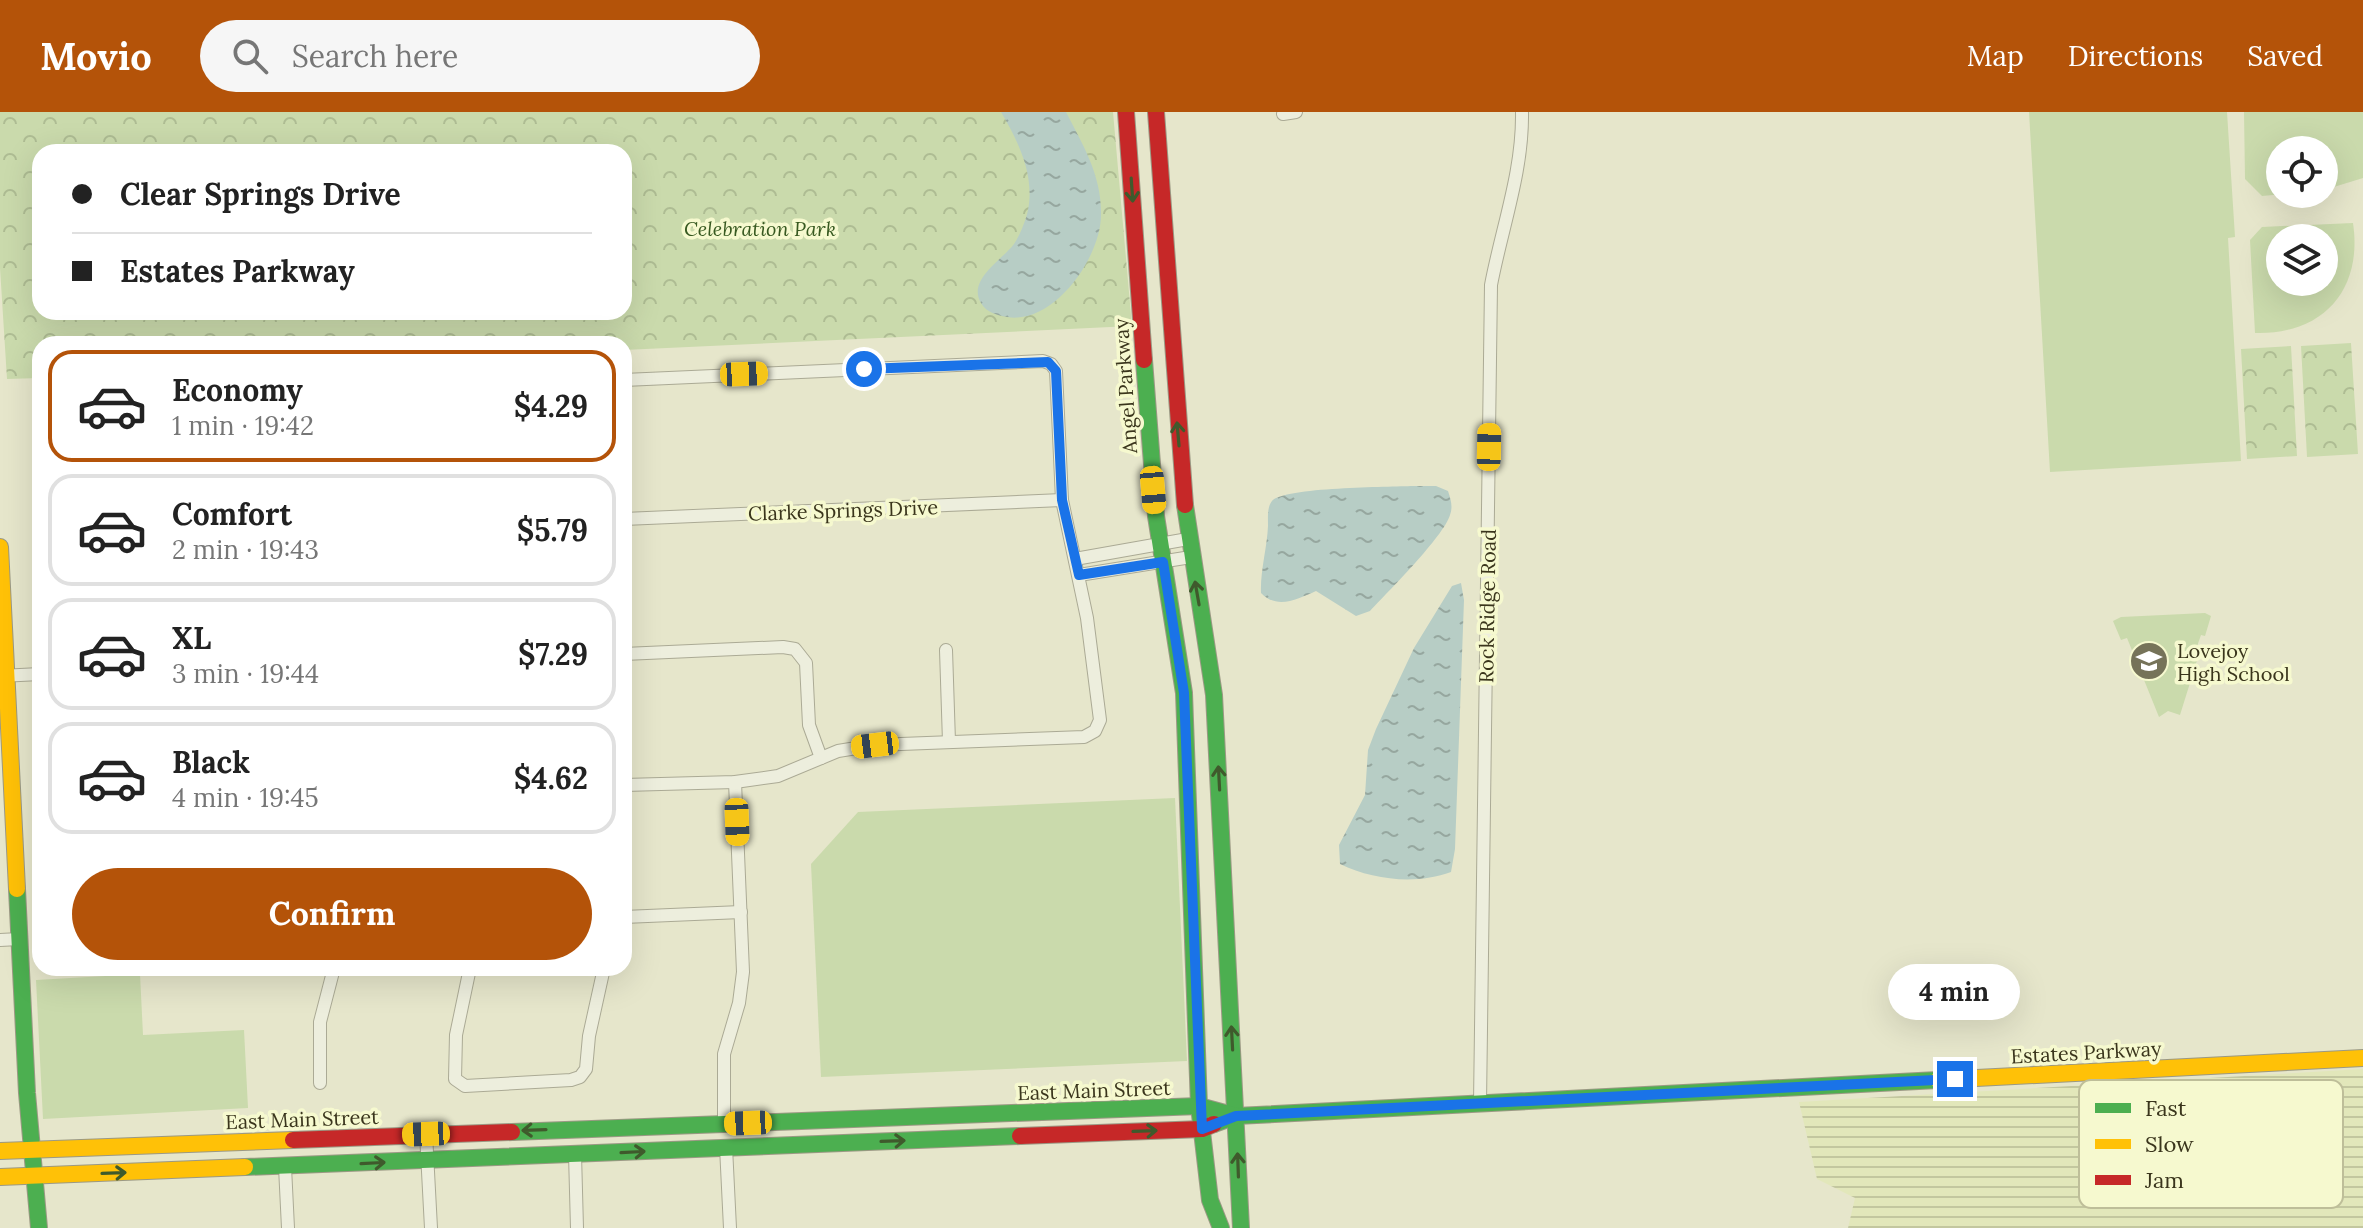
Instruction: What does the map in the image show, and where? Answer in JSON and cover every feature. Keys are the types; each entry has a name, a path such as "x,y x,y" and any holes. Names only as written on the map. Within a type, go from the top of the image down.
{"main road":[{"name":"Angel Parkway","path":"1126,112 1149,438 1160,544 1184,693 1199,1106 1210,1200 1221,1228"},
{"path":"1156,112 1172,362 1188,539 1214,695 1241,1228"},
{"path":"0,547 19,939 39,1228"},
{"name":"Estates Parkway","path":"1236,1116 2363,1058"},
{"name":"East Main Street","path":"0,1151 1199,1106 1236,1116"},
{"path":"964,1138 965,1132 973,1126 1062,1111"},
{"path":"0,1177 1202,1129 1236,1116"},
{"path":"724,1124 726,1147"}],"street":[{"name":"Rock Ridge Road","path":"1480,1103 1491,285 1517,174 1522,144 1522,112"},
{"path":"632,380 1043,361 1051,364 1056,371 1062,500 1079,575 1100,720 1095,731 1084,737 855,747 778,776 735,782 632,785"},
{"name":"Clarke Springs Drive","path":"632,519 1062,500"},
{"path":"1075,559 1188,539"},
{"path":"1079,575 1191,557"},
{"path":"632,654 795,649 806,663 809,725 821,758"},
{"path":"946,650 949,742"},
{"path":"4,676 32,674"},
{"path":"724,1124 724,1054 742,987 735,782"},
{"path":"632,917 741,912"},
{"path":"0,940 19,939"},
{"path":"320,1083 320,1022 332,976"},
{"path":"468,976 455,1047 455,1079 465,1086 580,1077 586,1069 589,1036 602,976"},
{"path":"426,1134 431,1228"},
{"path":"726,1147 730,1228"},
{"path":"575,1154 577,1228"},
{"path":"285,1167 288,1228"}],"green space":[{"name":"Celebration Park","path":"0,112 1113,112 1132,326 632,350 632,336 32,336 32,378 7,379 0,268"},
{"path":"2029,112 2227,112 2235,237 2228,238 2241,461 2050,472"},
{"path":"2244,112 2363,112 2363,178 2338,186 2338,136 2266,136 2266,196 2262,196 2245,179"},
{"path":"2353,223 2351,269 2344,288 2333,304 2319,317 2279,332 2255,333 2250,240 2262,227 2266,227 2266,296 2338,296 2338,224 2330,224"},
{"path":"2351,343 2358,454 2307,457 2301,346"},
{"path":"2291,346 2297,456 2247,459 2241,349"},
{"path":"2205,613 2211,616 2205,636 2201,635 2195,652 2199,654 2180,715 2168,711 2159,717 2127,638 2121,640 2113,621 2121,617"},
{"path":"1175,798 1187,1061 821,1077 811,864 858,812"},
{"path":"140,976 143,1035 244,1030 248,1108 43,1119 36,980"},
{"path":"2363,1069 2363,1228 1848,1228 1855,1198 1817,1179 1799,1102 2079,1086 2079,1208 2343,1208 2343,1080 2175,1080"}],"water":[{"path":"1001,112 1066,112 1090,161 1100,201 1099,232 1084,268 1057,299 1025,317 992,313 983,306 978,295 982,278 1016,240 1030,197 1027,171 1019,147"},
{"path":"1436,486 1448,491 1451,509 1446,524 1427,550 1370,611 1356,616 1316,591 1281,602 1261,593 1269,506 1280,496 1361,487"},
{"path":"1461,583 1464,600 1455,849 1451,872 1409,879 1366,874 1340,864 1339,845 1365,795 1368,750 1414,648 1452,586"}],"traffic: fast":[{"path":"1144,360 1156,516 1184,693 1199,1106 1210,1200 1221,1228"},
{"path":"1185,505 1214,695 1241,1228"},
{"path":"17,889 27,1093 39,1228"},
{"path":"1214,1124 1236,1116 1938,1080"},
{"path":"512,1132 1199,1106 1236,1116"},
{"path":"245,1167 1020,1136"}],"traffic: slow":[{"path":"0,547 17,889"},
{"path":"1938,1080 2363,1058"},
{"path":"0,1151 293,1140"},
{"path":"0,1177 245,1167"}],"traffic: jam":[{"path":"1126,112 1144,360"},
{"path":"1156,112 1185,505"},
{"path":"1020,1136 1202,1129 1214,1124"},
{"path":"293,1140 512,1132"}],"place":[{"name":"Lovejoy High School","path":"2149,661"}],"route":[{"path":"864,369 1048,362 1056,371 1062,500 1079,575 1163,562 1184,693 1202,1129 1236,1116 1955,1079"}]}
